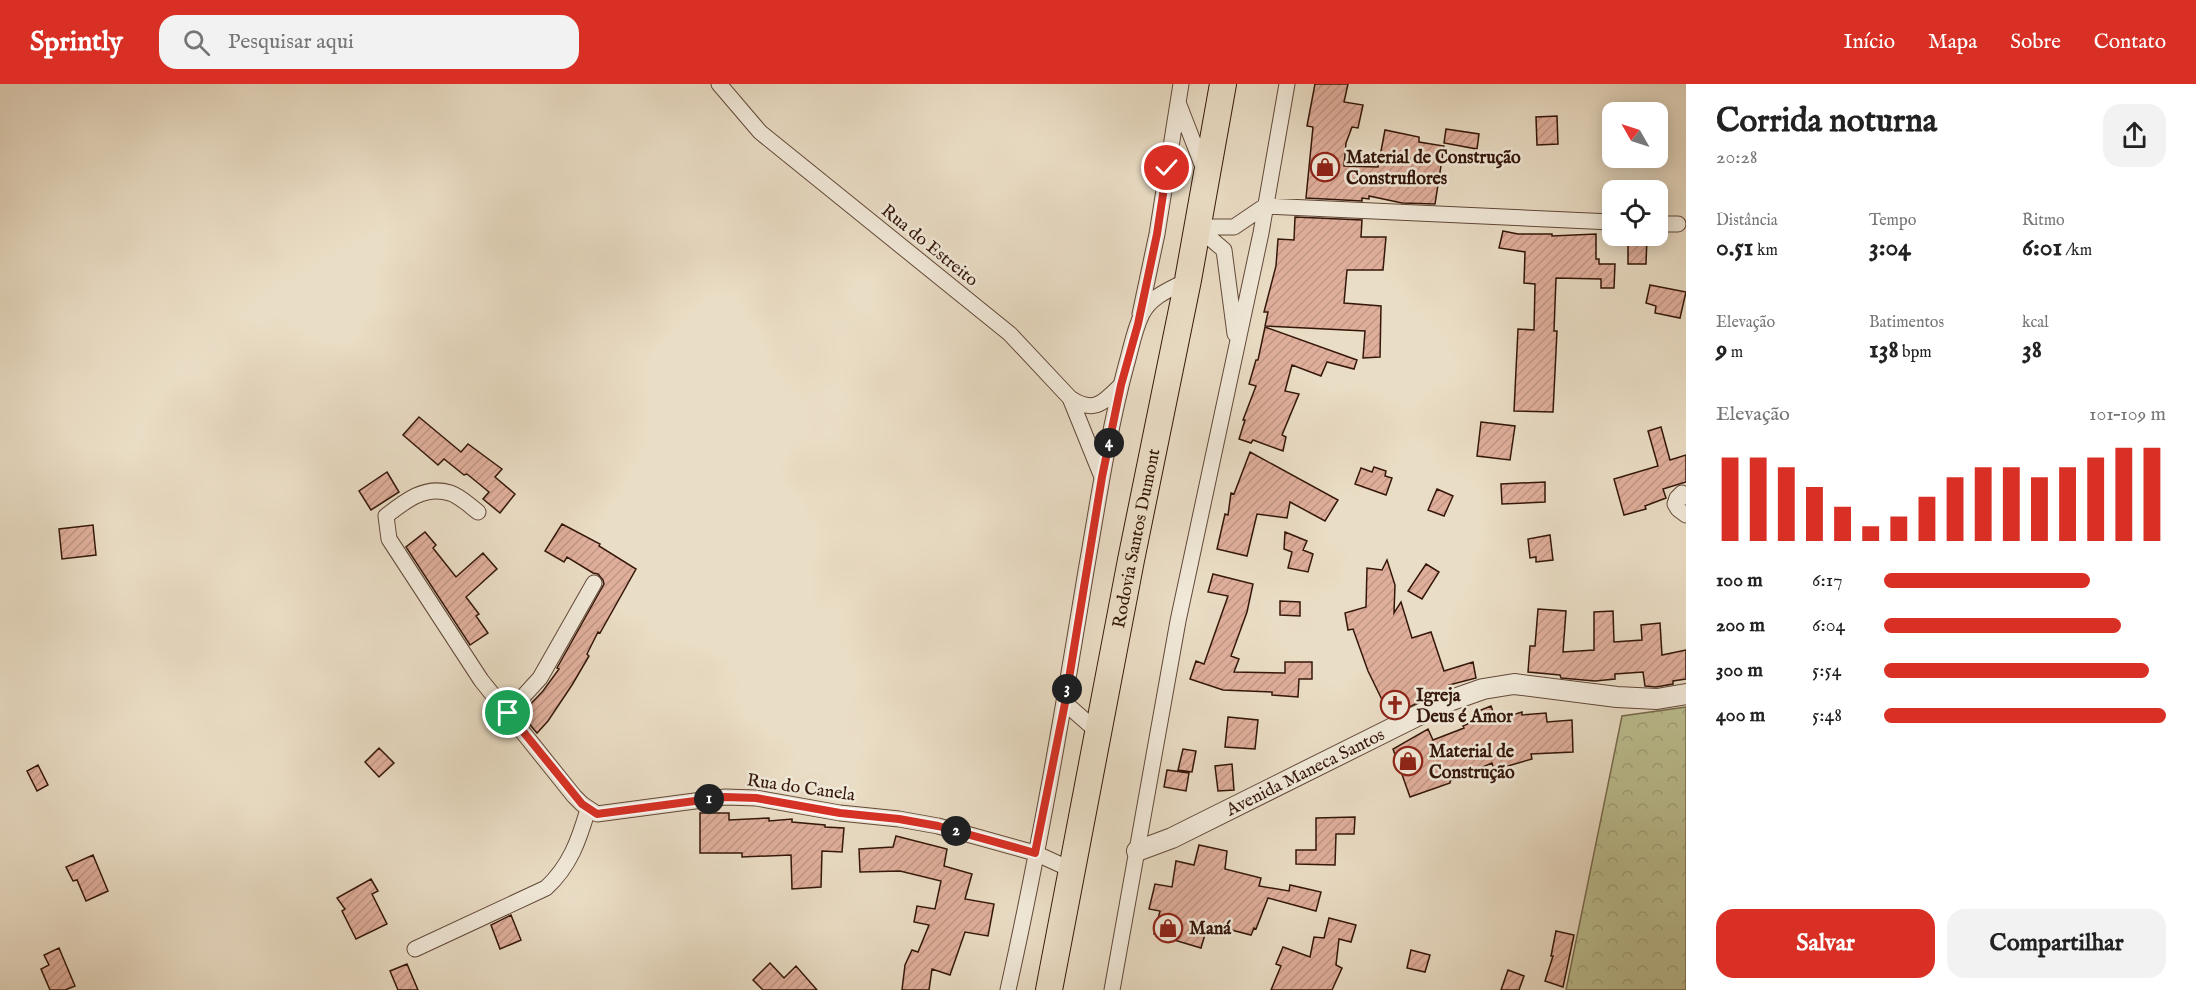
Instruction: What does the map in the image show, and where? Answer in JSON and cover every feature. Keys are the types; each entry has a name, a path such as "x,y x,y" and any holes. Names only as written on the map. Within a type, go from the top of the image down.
{"highway":[{"name":"Rodovia Santos Dumont","path":"1049,990 1188,280 1223,84"}],"street":[{"name":"Rua do Estreito","path":"718,84 760,132 1010,334 1070,398"},
{"path":"1008,990 1028,900 1065,703 1102,477 1157,234 1180,84"},
{"path":"1112,990 1178,621 1265,206 1287,84"},
{"path":"1178,103 1206,175"},
{"path":"1197,227 1234,227 1265,206 1602,222"},
{"path":"1668,224 1678,225"},
{"path":"1197,227 1224,250 1237,343"},
{"path":"1138,324 1143,312 1155,298 1188,280"},
{"path":"1070,398 1081,405 1092,407 1106,401 1121,385"},
{"path":"1070,398 1102,477"},
{"path":"415,949 546,888 561,874 580,837 588,809 574,796 481,680 389,539 386,516 408,499 431,490 452,493 478,512"},
{"path":"1686,497 1683,493 1677,498 1675,504 1686,515"},
{"path":"508,713 540,678 594,583"},
{"name":"Avenida Maneca Santos","path":"1137,851 1172,838 1443,704 1483,689 1514,684 1617,697 1657,699 1686,694"},
{"path":"1065,703 1098,732"},
{"name":"Rua do Canela","path":"588,809 597,814 725,797 756,798 840,813 899,819 938,826 1035,853 1072,870"}],"green space":[{"path":"1686,707 1686,990 1566,990 1622,716"}],"building":[{"path":"1315,84 1348,84 1344,102 1363,105 1358,128 1352,127 1346,143 1344,166 1378,167 1385,130 1419,137 1419,142 1444,146 1435,204 1402,203 1369,196 1369,199 1362,198 1362,201 1306,198 1313,127 1307,126"},
{"path":"1557,116 1558,144 1537,145 1536,117"},
{"path":"1446,129 1479,134 1477,149 1444,143"},
{"path":"1295,217 1362,220 1361,237 1386,237 1383,270 1347,270 1344,303 1381,306 1380,357 1363,358 1365,331 1265,326 1268,312 1264,312 1276,266 1278,239 1294,240"},
{"path":"1503,231 1518,234 1552,234 1552,236 1596,234 1596,259 1599,259 1599,264 1615,264 1614,288 1601,288 1601,279 1556,278 1554,331 1557,331 1553,412 1514,411 1518,329 1534,330 1535,284 1524,283 1525,252 1499,248"},
{"path":"1628,246 1647,246 1646,264 1628,264"},
{"path":"1650,285 1686,292 1680,318 1655,313 1656,306 1646,303"},
{"path":"1265,327 1357,360 1354,369 1327,362 1321,376 1292,365 1285,391 1299,394 1282,435 1286,437 1283,451 1253,440 1251,443 1239,439 1245,420 1243,420 1256,386 1249,384 1256,360 1258,360"},
{"path":"419,417 461,452 468,444 502,469 495,477 515,494 500,513 483,499 489,492 467,474 464,475 444,459 438,465 403,435"},
{"path":"1481,422 1515,426 1510,460 1477,456"},
{"path":"1661,427 1670,460 1686,455 1686,482 1663,489 1666,498 1645,506 1646,509 1624,515 1614,479 1658,466 1648,431"},
{"path":"1250,452 1338,500 1325,521 1290,502 1287,518 1257,514 1247,556 1217,549 1225,514 1228,515 1231,493 1234,494"},
{"path":"1374,467 1386,471 1385,476 1392,478 1386,495 1355,484 1361,468 1372,472"},
{"path":"387,472 399,492 371,510 359,491"},
{"path":"1545,482 1545,502 1502,504 1501,484"},
{"path":"1437,489 1453,496 1444,516 1428,510"},
{"path":"562,524 600,544 599,546 636,569 600,633 598,632 587,654 589,656 572,685 548,721 537,733 521,714 543,691 559,669 557,668 604,584 598,574 567,557 564,562 545,551"},
{"path":"93,525 96,555 62,559 59,529"},
{"path":"425,532 436,545 433,548 456,577 483,553 497,569 466,597 479,614 476,616 488,633 470,645 406,547"},
{"path":"1285,532 1307,541 1303,550 1313,554 1308,572 1288,568 1292,552 1284,549"},
{"path":"1550,535 1553,560 1536,562 1536,557 1530,558 1528,539"},
{"path":"1387,560 1395,585 1394,613 1401,602 1412,638 1431,632 1444,671 1473,662 1476,678 1449,685 1450,688 1390,716 1368,671 1353,629 1348,630 1345,613 1366,607 1367,568 1382,570"},
{"path":"1426,564 1439,572 1422,599 1408,591"},
{"path":"1213,574 1253,584 1247,612 1231,656 1239,659 1234,672 1285,673 1285,662 1312,662 1312,679 1299,679 1298,697 1272,695 1272,692 1223,690 1190,679 1196,661 1204,664 1228,596 1208,592"},
{"path":"1280,601 1300,602 1300,616 1280,615"},
{"path":"1538,609 1566,611 1563,652 1594,650 1594,612 1613,611 1614,642 1642,640 1641,625 1660,623 1662,655 1686,650 1686,679 1656,687 1645,686 1643,672 1615,674 1615,679 1595,681 1528,672 1530,646 1535,646"},
{"path":"1491,706 1496,720 1522,712 1522,715 1546,713 1547,722 1572,720 1573,752 1531,754 1532,759 1494,770 1492,763 1450,781 1450,783 1410,797 1393,749 1428,729 1433,740 1464,728 1463,726 1478,719 1476,712"},
{"path":"1228,717 1258,720 1255,749 1225,747"},
{"path":"379,748 394,763 379,777 365,762"},
{"path":"1183,749 1196,751 1192,772 1178,770"},
{"path":"1232,764 1234,790 1218,791 1215,766"},
{"path":"38,765 48,785 37,791 27,771"},
{"path":"1167,770 1189,773 1186,791 1164,787"},
{"path":"700,813 729,813 729,820 792,819 792,822 844,828 842,852 822,851 821,887 792,889 791,855 742,857 742,853 700,853"},
{"path":"1355,817 1354,834 1336,834 1335,865 1296,864 1296,850 1316,850 1316,818"},
{"path":"896,836 947,849 944,866 972,874 965,899 994,904 988,936 965,932 950,975 932,969 929,990 902,990 905,965 912,950 918,952 929,925 914,922 917,906 935,909 941,881 900,871 860,872 859,849 893,847"},
{"path":"1199,845 1227,851 1225,869 1261,878 1259,886 1289,891 1290,885 1321,892 1316,911 1268,898 1256,929 1254,928 1251,935 1208,924 1201,948 1154,934 1160,911 1149,909 1155,884 1172,887 1176,861 1194,865"},
{"path":"93,855 108,891 86,901 77,880 73,881 66,867"},
{"path":"371,879 378,891 372,894 387,924 356,939 342,911 345,909 337,898"},
{"path":"511,915 521,940 500,949 491,925"},
{"path":"1329,918 1356,925 1351,942 1339,939 1336,965 1342,968 1332,990 1271,990 1281,966 1276,964 1283,947 1310,957 1314,937 1324,938"},
{"path":"1556,931 1574,935 1563,987 1545,981 1553,956 1551,956"},
{"path":"59,948 75,986 65,990 50,990 41,969 49,965 44,955"},
{"path":"1411,950 1430,955 1425,972 1407,968"},
{"path":"770,963 784,978 796,966 817,990 763,990 753,980"},
{"path":"407,964 418,990 398,990 390,971"},
{"path":"1508,970 1524,976 1519,990 1501,990"}],"place":[{"name":"Material de Construção Construflores","path":"1325,167"},
{"name":"Igreja Deus é Amor","path":"1395,705"},
{"name":"Material de Construção","path":"1408,761"},
{"name":"Maná","path":"1168,928"}],"route":[{"path":"508,713 574,796 597,814 725,797 756,798 840,813 899,819 938,826 1035,853 1065,703 1102,477 1157,234 1167,168"}]}
